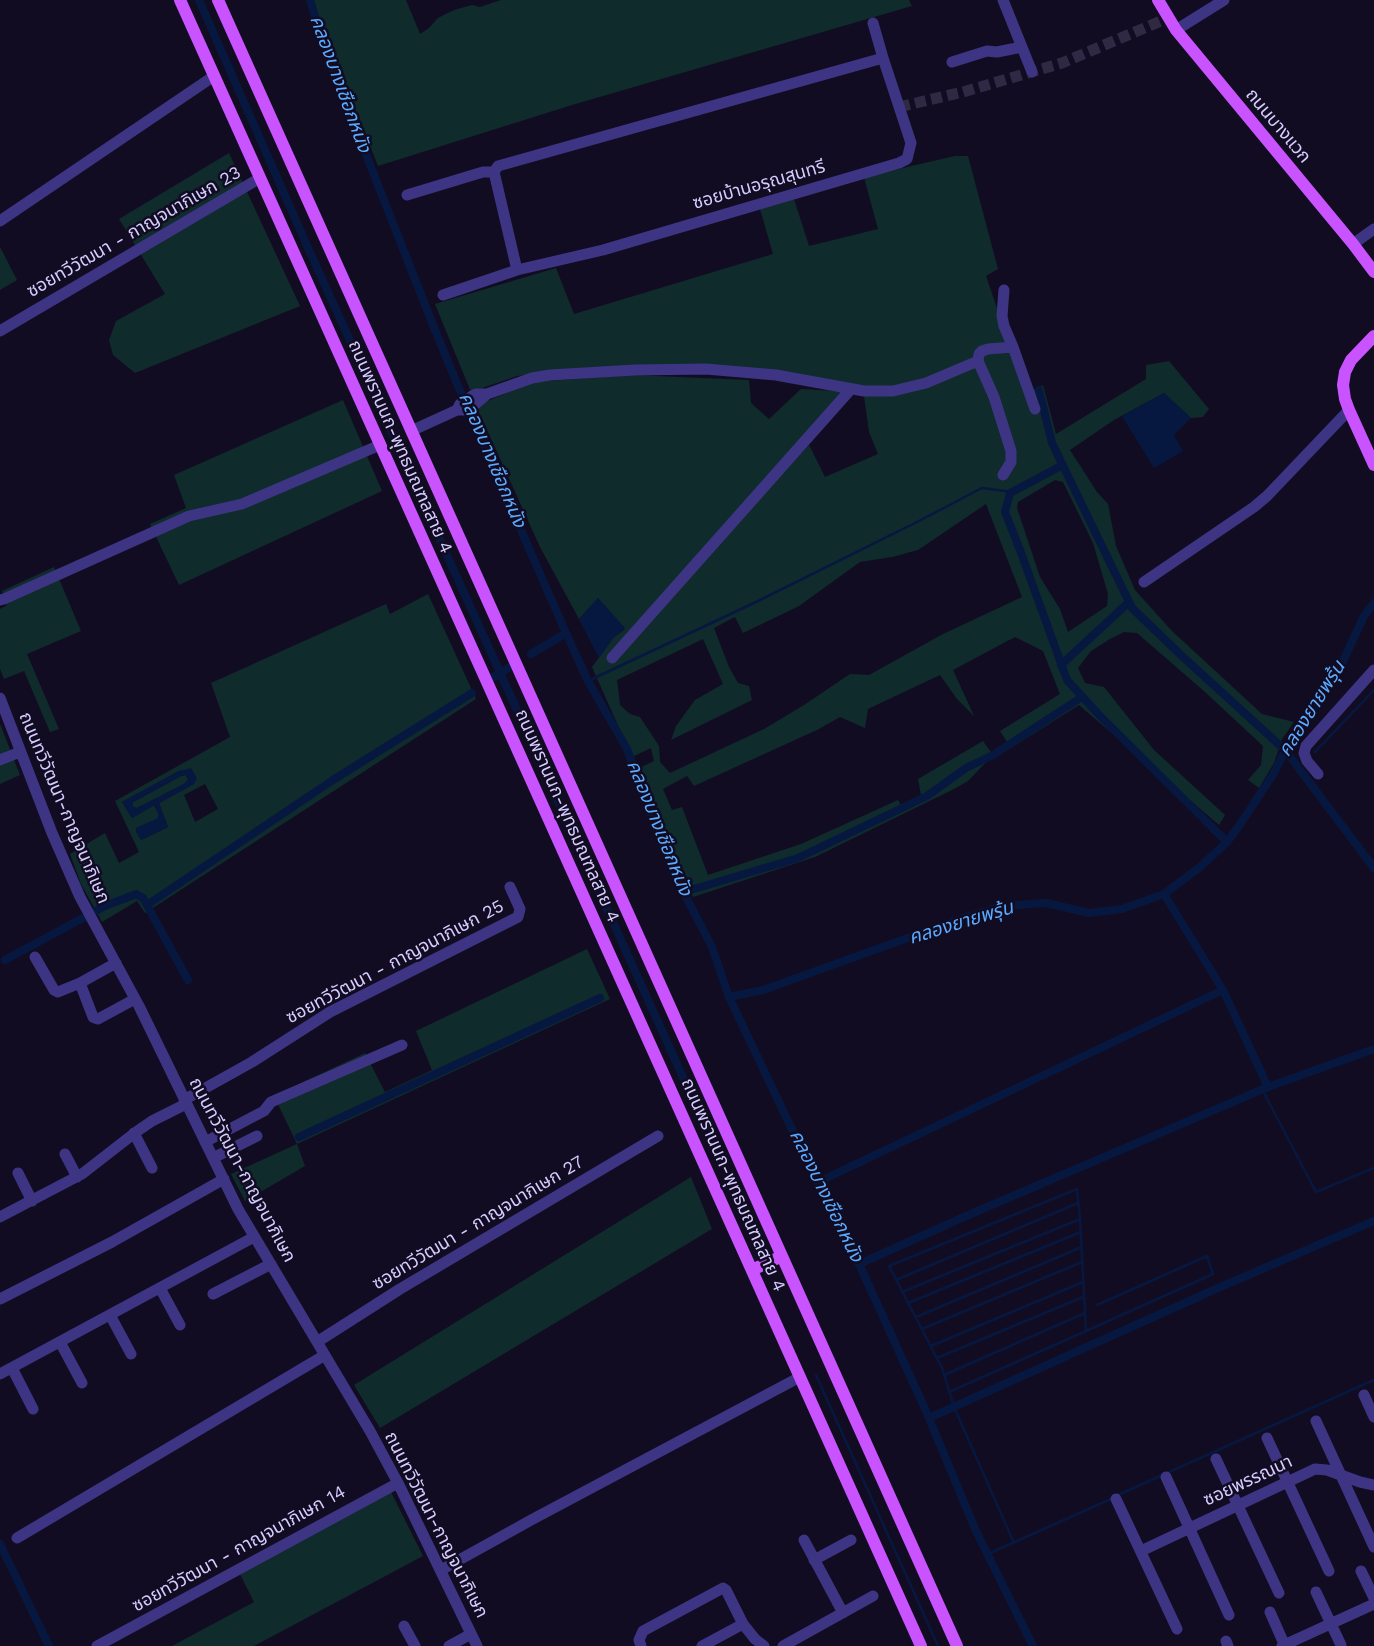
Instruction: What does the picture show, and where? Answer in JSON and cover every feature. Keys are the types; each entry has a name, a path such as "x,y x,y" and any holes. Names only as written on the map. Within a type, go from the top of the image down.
{"main road":[{"name":"ถนนพรานนก-พุทธมณฑลสาย 4","path":"180,0 921,1646"},
{"name":"ถนนพรานนก-พุทธมณฑลสาย 4","path":"218,0 957,1646"},
{"name":"ถนนบางแวก","path":"1158,0 1176,30 1374,272"},
{"path":"1374,336 1351,360 1345,372 1343,385 1349,410 1374,465"},
{"path":"752,1270 782,1256"}],"street":[{"path":"1004,0 1032,72"},
{"path":"1176,30 1224,0"},
{"name":"ซอยบ้านอรุณสุนทรี","path":"443,295 517,270 602,250 898,163 907,158 911,143 873,23"},
{"path":"952,62 987,51 997,52 1022,48"},
{"path":"517,270 494,172 498,166 883,58"},
{"path":"0,221 214,76"},
{"path":"407,195 483,172 494,172"},
{"name":"ซอยทวีวัฒนา - กาญจนาภิเษก 23","path":"0,331 260,178"},
{"path":"1353,244 1374,229"},
{"path":"1004,290 1002,316 1004,326 1035,409"},
{"path":"1003,475 1011,462 1012,451 994,397 978,361 979,354 982,351 1013,347"},
{"path":"411,431 460,408 471,408 483,396 526,380 550,375 669,369 712,369 776,375 876,392 893,391 925,383 978,361"},
{"path":"612,658 850,389"},
{"path":"1144,582 1254,507 1349,410"},
{"path":"1,601 190,516 242,504 380,445"},
{"path":"1318,774 1307,761 1304,753 1306,746 1374,670"},
{"name":"ถนนทวีวัฒนา-กาญจนาภิเษก","path":"0,698 52,833 82,901 135,999 212,1158 254,1237 370,1431 398,1483 477,1646"},
{"path":"0,760 20,752"},
{"name":"ซอยทวีวัฒนา - กาญจนาภิเษก 25","path":"185,1102 330,1012 518,917 520,908 510,887"},
{"path":"35,957 54,990 61,991 80,983 116,962"},
{"path":"80,983 93,1017 98,1019 135,999"},
{"path":"205,1142 264,1112 271,1102 402,1045"},
{"path":"0,1217 77,1177 152,1121 185,1102"},
{"path":"134,1134 152,1168"},
{"path":"212,1158 256,1136"},
{"name":"ซอยทวีวัฒนา - กาญจนาภิเษก 27","path":"317,1342 400,1289 658,1136"},
{"path":"65,1154 77,1177"},
{"path":"18,1173 32,1201"},
{"path":"0,1300 112,1242 224,1179"},
{"path":"0,1374 254,1237"},
{"path":"213,1294 271,1264"},
{"path":"160,1288 180,1325"},
{"path":"110,1315 131,1354"},
{"path":"60,1342 82,1383"},
{"path":"17,1538 325,1355"},
{"path":"12,1368 33,1409"},
{"path":"441,1570 800,1378"},
{"path":"1364,1395 1374,1417"},
{"path":"1316,1421 1374,1547"},
{"path":"1267,1438 1329,1571"},
{"path":"1216,1459 1279,1593"},
{"name":"ซอยพรรณนา","path":"1141,1551 1315,1470 1327,1470 1374,1485"},
{"path":"1166,1477 1228,1615"},
{"name":"ซอยทวีวัฒนา - กาญจนาภิเษก 14","path":"98,1646 398,1483"},
{"path":"1116,1499 1177,1629"},
{"path":"804,1540 843,1613"},
{"path":"814,1560 850,1540"},
{"path":"1362,1570 1374,1598"},
{"path":"640,1646 639,1640 643,1631 723,1588 726,1590 743,1624 755,1639 764,1646"},
{"path":"1316,1592 1340,1645"},
{"path":"783,1646 873,1596"},
{"path":"1270,1612 1284,1646 1374,1604"},
{"path":"702,1646 743,1624"},
{"path":"404,1626 415,1646"},
{"path":"449,1646 471,1634"}],"green space":[{"path":"314,0 406,0 420,34 438,18 454,10 472,5 480,7 501,0 909,0 912,6 572,105 378,166 313,2"},
{"path":"229,153 300,306 135,373 113,355 109,340 116,321 165,294 119,219"},
{"path":"955,156 968,156 998,269 986,276 1026,393 1043,385 1056,434 1146,379 1146,365 1169,361 1209,409 1203,417 1191,418 1164,393 1114,420 1070,450 1097,492 1108,504 1116,546 1135,590 1172,631 1262,714 1294,722 1282,739 1274,763 1259,788 1248,780 1261,765 1263,746 1137,633 1124,632 1110,639 1091,651 1078,668 1085,683 1104,687 1154,750 1225,815 1219,825 1079,705 1011,748 1000,731 1060,694 1043,651 1015,637 953,670 974,716 957,699 940,675 868,709 865,728 840,717 819,729 694,786 687,776 663,789 672,810 682,807 708,875 801,844 898,800 901,805 921,795 918,779 983,741 993,755 968,781 815,857 693,897 688,887 682,885 637,769 654,761 651,748 632,757 592,667 613,638 625,629 598,598 579,619 540,547 478,410 485,402 533,382 633,375 749,380 751,403 769,419 801,389 835,391 692,364 581,368 517,376 471,392 435,304 556,268 574,314 773,254 760,209 794,199 809,246 878,229 864,177","holes":["841,392 864,396 869,432 878,454 825,477 809,445 767,490","1055,480 1063,482 1093,543 1108,594 1107,606 1068,632 1060,609 1040,577 1017,508 1018,502","986,504 1022,597 943,634 869,675 850,674 764,729 670,773 660,762 659,746 640,717 630,714 620,705 617,680 703,639 723,684 695,700 676,726 671,740 752,700 749,686 738,683 729,667 714,628 735,617 743,633 799,606 860,562 892,557 918,550"]},
{"path":"0,247 17,280 0,290"},
{"path":"343,400 382,491 179,585 150,524 186,508 174,475"},
{"path":"54,567 81,631 27,654 59,729 50,732 24,671 4,679 0,669 0,609 7,605 2,591"},
{"path":"428,594 476,699 145,913 137,901 102,922 81,884 70,854 105,833 119,863 139,852 115,801 230,737 211,683 386,604 390,614","holes":["191,769 194,784 159,803 168,827 141,840 158,818 158,813 154,805 132,818 122,802 179,771","205,784 218,809 195,822 184,795"]},
{"path":"0,724 20,775 0,784"},
{"path":"186,775 188,780 184,784 137,808 133,807 132,803 135,801"},
{"path":"587,949 610,999 297,1144 274,1096 365,1053 385,1092 432,1070 416,1031"},
{"path":"297,1144 305,1166 245,1201 231,1174"},
{"path":"691,1177 712,1229 380,1428 354,1385"},
{"path":"391,1492 423,1556 254,1646 172,1646 254,1602 240,1574"}],"water":[{"path":"1164,393 1191,418 1174,435 1183,451 1154,468 1122,416"},
{"path":"598,598 625,628 613,638 599,658 579,619"},
{"path":"191,768 197,778 194,784 159,803 168,827 141,840 136,832 136,828 158,818 155,805 132,818 122,802 179,771","holes":["186,775 188,780 184,784 137,808 133,807 132,803 135,801"]}],"waterway":[{"path":"199,0 309,250 715,1148"},
{"name":"คลองบางเชือกหนัง","path":"310,0 327,55 433,325 566,633 588,681 627,749 671,868 712,947 729,997 807,1161 854,1253 926,1411 976,1531 1033,1646"},
{"path":"1039,390 1052,443 1132,608 1285,750 1374,868"},
{"path":"1063,465 1010,493 1005,512 1067,680 1100,716 1227,842"},
{"path":"588,681 756,602 982,488 1012,492"},
{"path":"1061,665 1129,602"},
{"name":"คลองยายพรุ้น","path":"729,997 763,990 966,917 1003,906 1046,903 1089,913 1122,909 1164,894 1200,867 1227,842 1239,826 1274,773 1288,745 1338,672 1364,616 1374,603"},
{"path":"531,654 566,633"},
{"path":"492,678 510,667"},
{"path":"1315,752 1374,690"},
{"path":"147,905 333,780 472,693"},
{"path":"684,892 798,858 927,796 966,768 993,755 1082,697"},
{"path":"5,960 105,906 136,894 143,898 188,980"},
{"path":"1164,894 1223,990 1268,1087"},
{"path":"818,1182 1223,990"},
{"path":"299,1137 600,998"},
{"path":"859,1264 973,1213 1268,1087 1374,1049"},
{"path":"1262,1089 1316,1192 1374,1168"},
{"path":"949,1392 1086,1331 1077,1189 889,1266 942,1368 954,1407 1014,1543"},
{"path":"896,1280 1078,1203"},
{"path":"902,1292 1080,1219"},
{"path":"929,1418 1218,1288 1374,1221"},
{"path":"908,1303 1081,1232"},
{"path":"916,1317 1082,1247"},
{"path":"1086,1331 1213,1274 1207,1256 1097,1305"},
{"path":"922,1329 1082,1262"},
{"path":"931,1346 1083,1282"},
{"path":"937,1358 1083,1297"},
{"path":"944,1375 1085,1313"},
{"path":"816,1375 938,1646"},
{"path":"1118,1495 1374,1380"},
{"path":"988,1554 1113,1498"},
{"path":"0,1544 49,1646"}],"tunnel":[{"path":"899,107 963,92 1062,63 1168,18"}]}
